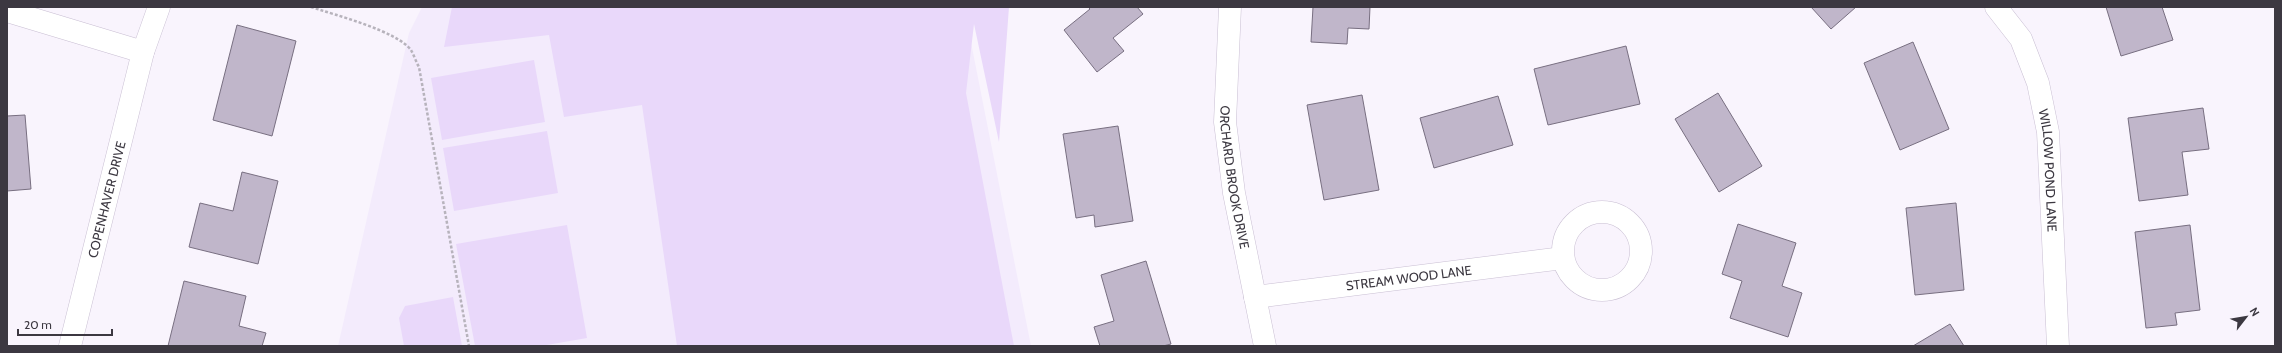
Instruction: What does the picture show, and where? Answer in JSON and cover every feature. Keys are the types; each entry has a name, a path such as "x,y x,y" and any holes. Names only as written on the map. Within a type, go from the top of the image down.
{"street":[{"name":"COPENHAVER DRIVE","path":"70,346 143,52 159,7"},
{"name":"ORCHARD BROOK DRIVE","path":"1230,7 1225,122 1234,193 1265,346"},
{"name":"WILLOW POND LANE","path":"1996,7 2021,39 2038,83 2048,132 2058,346"},
{"path":"7,12 143,52"},
{"name":"STREAM WOOD LANE","path":"1255,297 1563,258"}],"path":[{"path":"311,7 381,31 401,41 411,50 419,67 469,346"}],"shaded area":[{"path":"422,7 964,7 1031,346 338,346 409,33"},
{"path":"452,7 1009,7 999,142 974,24 966,93 1014,346 677,346 642,105 564,117 549,35 444,47"},
{"path":"534,60 545,122 442,140 431,78"},
{"path":"547,131 558,193 454,211 443,148"},
{"path":"567,225 587,338 541,346 475,346 456,244"},
{"path":"453,297 462,346 404,346 399,318 405,306"}],"building":[{"path":"1088,7 1137,7 1143,14 1113,38 1124,51 1097,72 1064,30 1090,9"},
{"path":"1313,7 1370,7 1369,29 1348,28 1347,44 1311,42"},
{"path":"1811,7 1856,7 1831,29"},
{"path":"2106,7 2162,7 2173,40 2121,56"},
{"path":"237,25 296,41 272,136 213,120"},
{"path":"1913,42 1949,129 1900,150 1864,63"},
{"path":"1626,46 1640,104 1548,125 1534,69"},
{"path":"1718,93 1762,166 1719,192 1675,119"},
{"path":"1362,95 1379,190 1324,200 1307,105"},
{"path":"1498,96 1513,145 1434,168 1420,118"},
{"path":"2203,108 2209,149 2182,152 2188,195 2139,201 2128,118"},
{"path":"25,115 31,189 7,191 7,116"},
{"path":"1118,126 1133,221 1095,227 1094,215 1076,218 1063,134"},
{"path":"242,172 278,181 258,264 189,247 200,203 233,211"},
{"path":"1956,203 1964,290 1915,295 1906,208"},
{"path":"1738,224 1796,243 1782,286 1802,293 1788,337 1730,318 1742,281 1722,274"},
{"path":"2190,225 2200,310 2175,313 2177,325 2146,328 2135,232"},
{"path":"1146,261 1171,344 1163,346 1100,346 1094,327 1114,321 1101,275"},
{"path":"184,281 246,296 239,326 266,333 262,346 168,346"},
{"path":"1950,324 1964,346 1913,346"}]}
